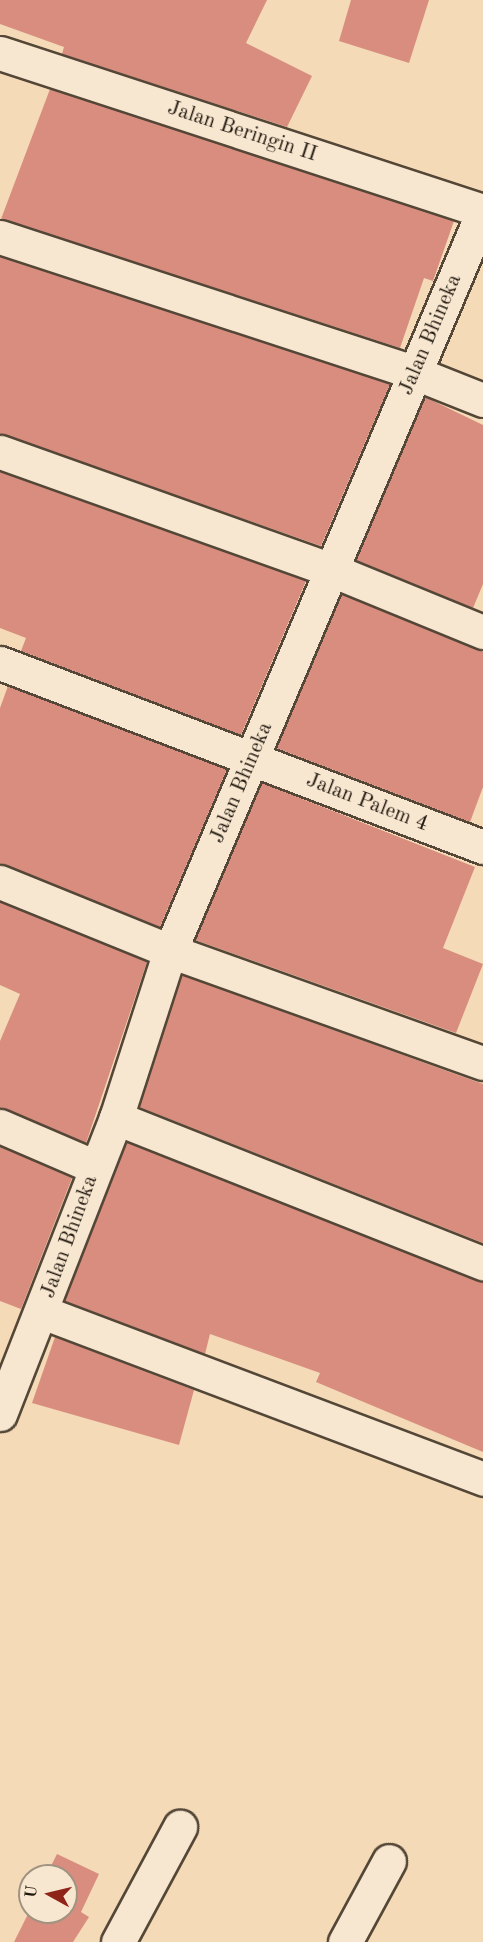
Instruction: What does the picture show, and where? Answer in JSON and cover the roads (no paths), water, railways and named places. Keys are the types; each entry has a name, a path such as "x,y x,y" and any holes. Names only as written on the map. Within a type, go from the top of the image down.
{"street":[{"name":"Jalan Beringin II","path":"0,53 483,212"},
{"name":"Jalan Bhineka","path":"0,1414 10,1357 42,1312 95,1167 116,1118 170,951 334,571 414,373 483,212"},
{"path":"0,237 414,373 483,400"},
{"path":"0,452 334,571 483,632"},
{"name":"Jalan Palem 4","path":"0,663 483,847"},
{"path":"0,882 170,951 483,1063"},
{"path":"116,1118 483,1263"},
{"path":"0,1126 95,1167"},
{"path":"42,1312 483,1479"},
{"path":"117,1942 180,1827"},
{"path":"345,1942 389,1861"}]}
